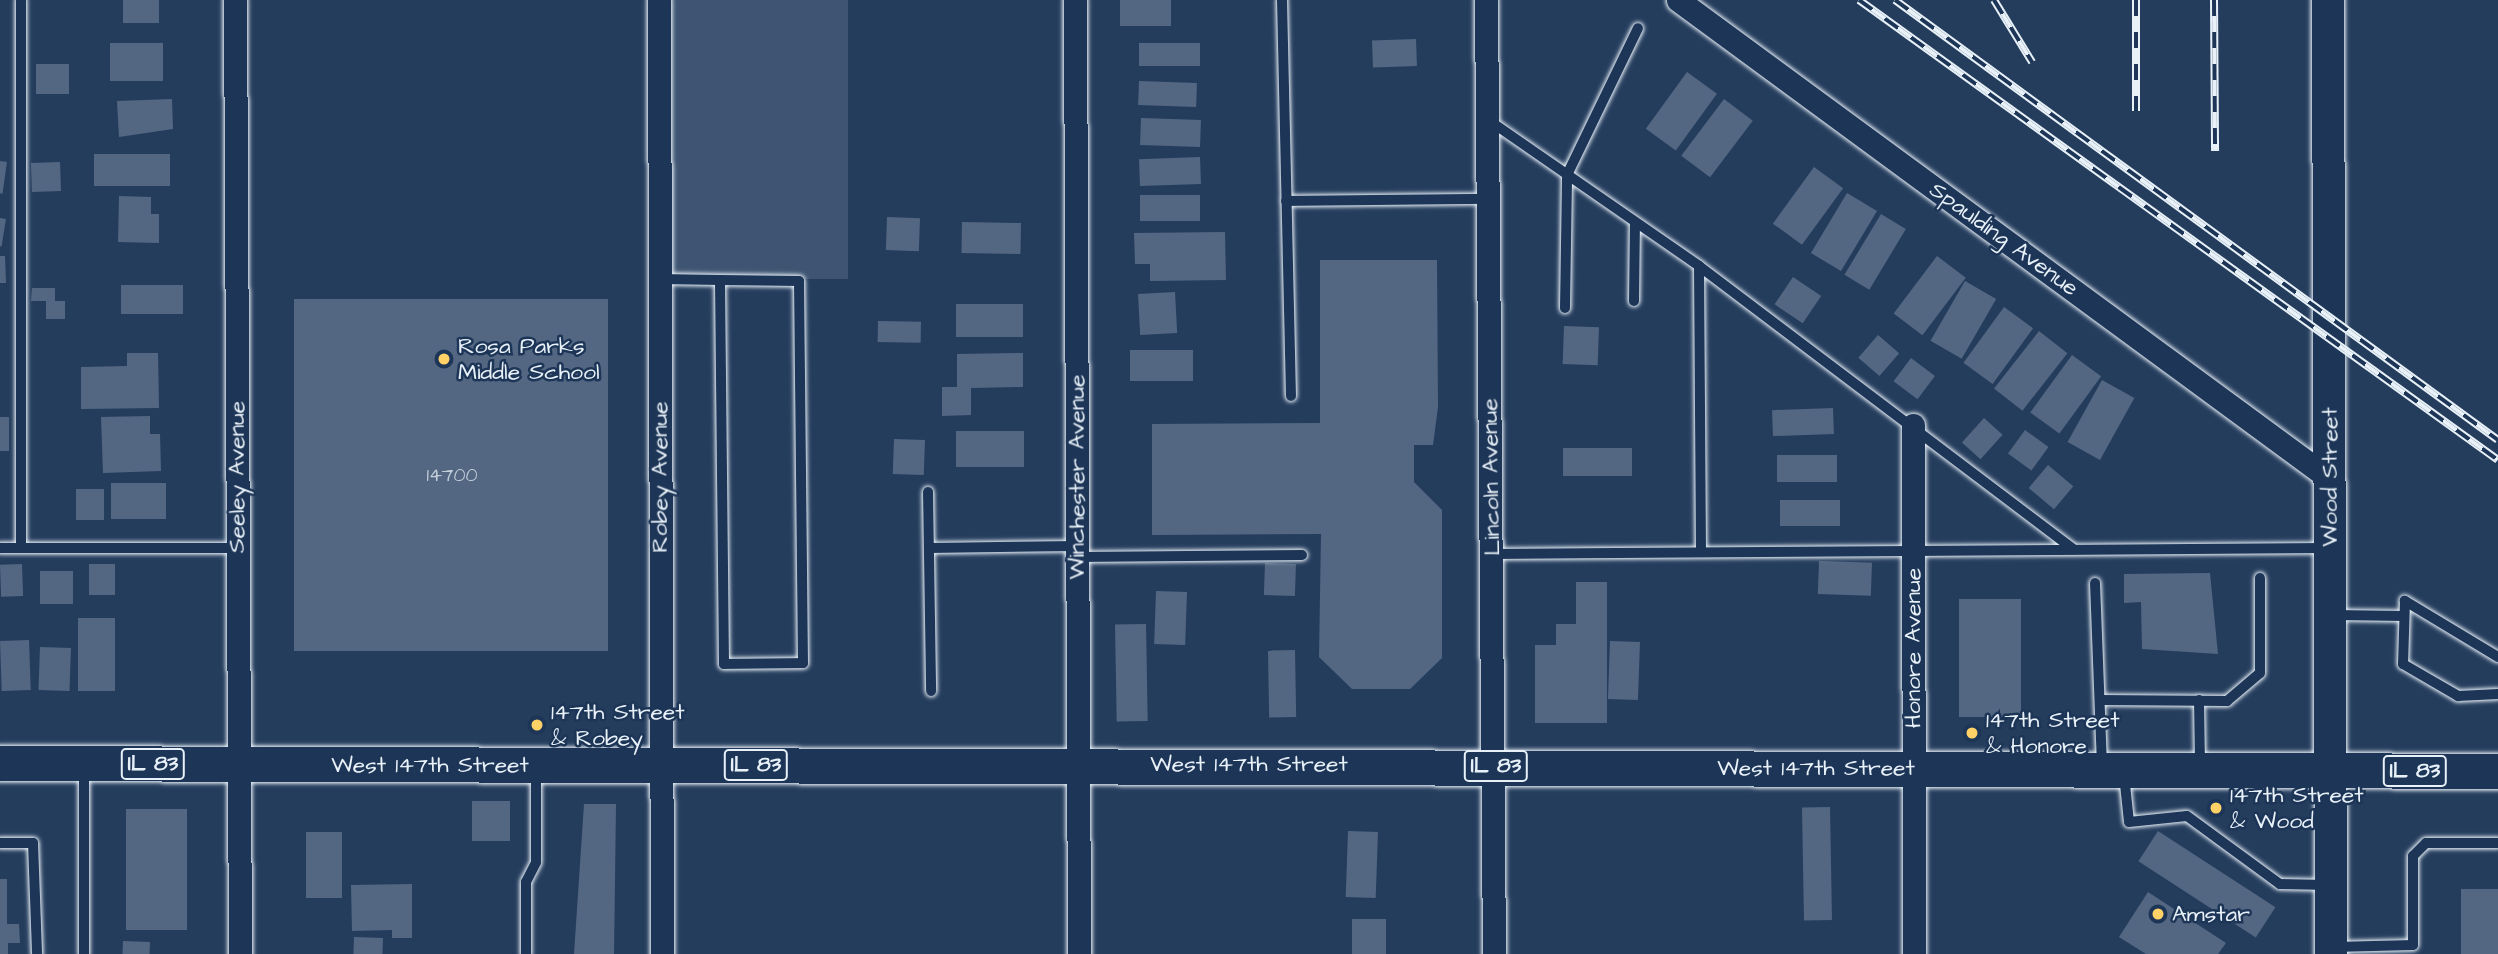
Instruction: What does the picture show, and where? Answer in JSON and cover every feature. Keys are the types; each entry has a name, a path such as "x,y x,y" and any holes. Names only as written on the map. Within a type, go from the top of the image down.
{"main road":[{"name":"Wood Street","path":"2328,0 2332,951"},
{"name":"West 147th Street","path":"0,763 1078,764 2498,771"}],"street":[{"name":"Seeley Avenue","path":"235,0 240,954"},
{"name":"Robey Avenue","path":"659,0 662,954"},
{"name":"Winchester Avenue","path":"1075,0 1079,954"},
{"name":"Lincoln Avenue","path":"1486,0 1494,954"},
{"name":"Spaulding Avenue","path":"1678,0 2330,479"},
{"name":"Honore Avenue","path":"1913,425 1914,954"}],"lane":[{"path":"22,0 22,548"},
{"path":"1282,0 1291,396"},
{"path":"1566,308 1567,175 1638,28"},
{"path":"1488,119 1699,267 1913,425 2074,550"},
{"path":"1286,201 1488,199"},
{"path":"1633,301 1634,222"},
{"path":"1699,267 1700,552"},
{"path":"660,279 799,281 803,663 724,664 720,280"},
{"path":"928,492 931,691"},
{"path":"0,548 238,548"},
{"path":"929,548 1302,555"},
{"path":"1492,554 2331,548"},
{"path":"2100,700 2227,701 2260,673 2260,578"},
{"path":"2095,583 2100,700 2113,769 2129,822 2187,816 2280,884 2332,885"},
{"path":"2498,657 2405,601 2403,664 2458,696 2498,694"},
{"path":"2331,615 2404,616"},
{"path":"2199,701 2201,769"},
{"path":"84,764 84,954"},
{"path":"526,954 526,882 536,862 536,765"},
{"path":"0,843 33,843 37,954"},
{"path":"2332,951 2413,945 2413,856 2426,843 2498,843"}],"shaded area":[{"path":"659,0 848,0 848,279 659,279"}],"building":[{"path":"123,0 159,0 159,23 123,23"},
{"path":"1120,0 1171,0 1171,26 1120,26"},
{"path":"1416,39 1417,66 1373,68 1372,41"},
{"path":"110,43 163,43 163,81 110,81"},
{"path":"1139,43 1200,43 1200,66 1139,66"},
{"path":"36,64 69,64 69,94 36,94"},
{"path":"1687,72 1717,94 1676,150 1646,129"},
{"path":"1139,81 1197,83 1196,107 1138,105"},
{"path":"172,99 173,129 119,137 117,101"},
{"path":"1724,99 1753,121 1710,177 1681,156"},
{"path":"1141,118 1201,120 1200,147 1140,145"},
{"path":"94,154 170,154 170,186 94,186"},
{"path":"1200,157 1201,184 1140,186 1139,159"},
{"path":"0,161 7,162 2,194 0,193"},
{"path":"60,162 61,191 32,192 31,163"},
{"path":"1814,167 1843,188 1802,245 1773,224"},
{"path":"1847,193 1877,211 1841,271 1811,253"},
{"path":"1140,195 1200,195 1200,221 1140,221"},
{"path":"119,196 151,197 151,214 159,214 159,243 118,242"},
{"path":"1881,214 1906,229 1869,290 1844,275"},
{"path":"887,217 920,218 919,251 886,250"},
{"path":"0,218 6,219 0,246"},
{"path":"962,222 1021,223 1020,254 961,253"},
{"path":"1225,232 1226,280 1150,281 1150,264 1135,264 1134,233"},
{"path":"0,256 5,256 6,283 0,283"},
{"path":"1937,256 1966,278 1922,335 1894,314"},
{"path":"1320,260 1437,260 1438,407 1433,445 1414,445 1414,482 1442,510 1442,658 1410,689 1352,689 1319,657 1321,534 1152,535 1152,424 1320,423"},
{"path":"1793,277 1821,296 1803,323 1775,304"},
{"path":"1965,281 1996,299 1962,359 1930,341"},
{"path":"121,285 183,285 183,314 121,314"},
{"path":"32,288 55,288 55,301 65,301 65,319 46,319 46,301 31,301"},
{"path":"1175,292 1177,333 1140,335 1138,294"},
{"path":"294,299 608,299 608,651 294,651"},
{"path":"956,304 1023,304 1023,337 956,337"},
{"path":"2004,307 2033,328 1993,384 1963,363"},
{"path":"878,321 921,322 921,343 878,342"},
{"path":"1564,326 1599,327 1598,365 1563,364"},
{"path":"2039,331 2067,353 2022,411 1994,389"},
{"path":"1878,335 1899,353 1879,376 1858,358"},
{"path":"1130,350 1193,350 1193,381 1130,381"},
{"path":"127,353 158,353 159,408 81,409 81,367 127,366"},
{"path":"1023,353 1023,387 971,388 971,415 942,416 942,387 957,387 957,354"},
{"path":"2072,355 2101,376 2059,434 2030,412"},
{"path":"1911,358 1935,376 1918,399 1894,381"},
{"path":"2102,380 2134,398 2100,460 2068,442"},
{"path":"1833,408 1834,434 1773,436 1772,410"},
{"path":"150,416 150,434 160,434 161,471 103,473 101,417"},
{"path":"0,417 9,417 9,451 0,451"},
{"path":"1984,418 2003,435 1980,459 1962,443"},
{"path":"2025,430 2048,447 2031,471 2008,453"},
{"path":"956,431 1024,431 1024,467 956,467"},
{"path":"894,439 925,440 924,475 893,474"},
{"path":"1563,448 1632,448 1632,476 1563,476"},
{"path":"1777,455 1837,455 1837,482 1777,482"},
{"path":"2048,465 2073,486 2054,509 2029,488"},
{"path":"111,483 166,483 166,519 111,519"},
{"path":"76,489 104,489 104,520 76,520"},
{"path":"1780,500 1840,500 1840,526 1780,526"},
{"path":"1819,561 1872,563 1871,596 1818,594"},
{"path":"1265,563 1296,564 1295,596 1264,595"},
{"path":"22,564 23,596 1,597 0,565"},
{"path":"89,564 115,564 115,595 89,595"},
{"path":"40,571 73,571 73,604 40,604"},
{"path":"2210,573 2218,654 2142,649 2141,602 2124,603 2124,574"},
{"path":"1576,582 1607,582 1607,723 1535,723 1535,645 1556,645 1556,624 1576,624"},
{"path":"1156,591 1187,592 1185,645 1154,644"},
{"path":"1959,599 2021,599 2021,717 1959,717"},
{"path":"78,618 115,618 115,691 78,691"},
{"path":"1146,624 1148,721 1117,722 1115,625"},
{"path":"29,640 31,690 2,691 0,641"},
{"path":"1610,641 1640,642 1638,700 1608,699"},
{"path":"40,647 71,648 69,691 38,690"},
{"path":"1268,650 1295,650 1296,717 1269,717"},
{"path":"472,801 510,801 510,841 472,841"},
{"path":"584,804 616,804 614,954 574,954"},
{"path":"1802,807 1830,807 1832,920 1804,920"},
{"path":"126,809 187,809 187,930 126,930"},
{"path":"1348,831 1378,832 1376,898 1346,897"},
{"name":"Amstar","path":"2158,831 2275,907 2256,937 2138,861"},
{"path":"306,832 342,832 342,898 306,898"},
{"path":"0,879 7,879 7,924 19,924 20,943 8,943 8,954 0,954"},
{"path":"412,884 412,938 392,938 392,930 352,931 351,885"},
{"path":"2461,889 2498,889 2498,954 2461,954"},
{"name":"Amstar","path":"2148,892 2226,943 2218,954 2146,954 2119,937"},
{"path":"1352,919 1386,919 1386,954 1352,954"},
{"path":"354,937 383,938 382,954 353,954"},
{"path":"123,941 150,942 150,954 123,954"}],"railway":[{"path":"1859,0 2498,460"},
{"path":"1895,0 2498,440"},
{"path":"1994,0 2032,62"},
{"path":"2136,0 2136,111"},
{"path":"2214,0 2215,151"}],"place":[{"name":"Rosa Parks Middle School","path":"444,359"},
{"name":"147th Street & Robey","path":"537,725"},
{"name":"147th Street & Honore","path":"1972,733"},
{"name":"147th Street & Wood","path":"2216,808"},
{"name":"Amstar","path":"2158,914"}]}
